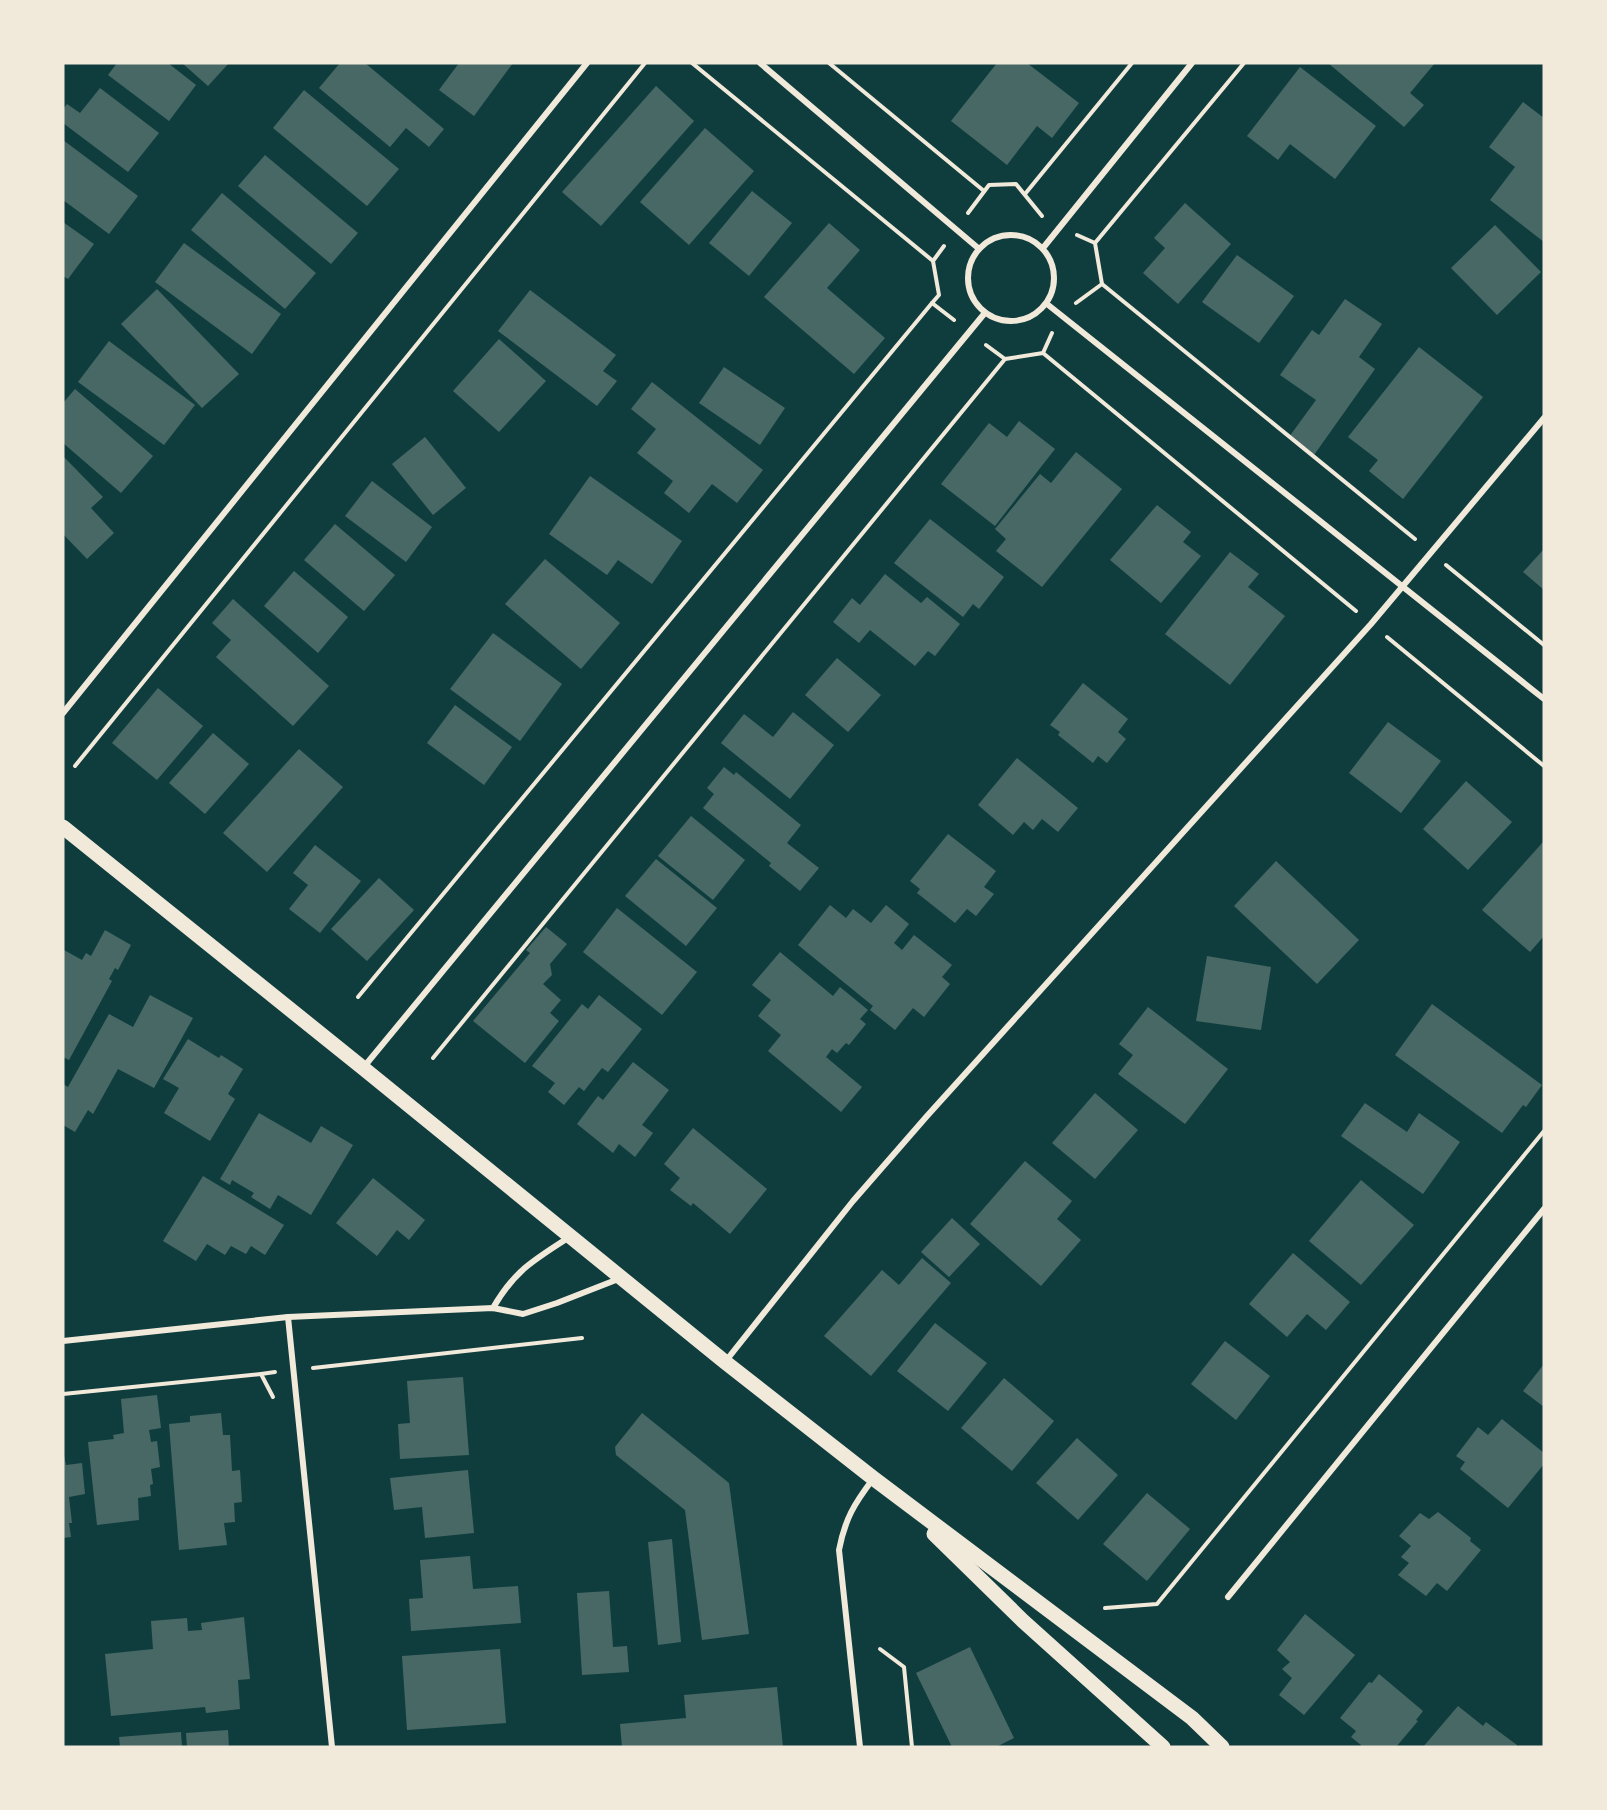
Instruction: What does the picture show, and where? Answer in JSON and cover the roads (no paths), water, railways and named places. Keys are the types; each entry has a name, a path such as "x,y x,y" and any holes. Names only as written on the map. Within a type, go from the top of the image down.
{"main road":[{"path":"63,827 725,1362 873,1478 1192,1718 1222,1747"},
{"path":"889,1490 1023,1621 1163,1747"}],"street":[{"path":"63,713 588,63"},
{"path":"760,63 978,248"},
{"path":"1043,248 1191,63"},
{"path":"998,236 1023,236 1043,248 1053,265 1054,285 1047,304 1029,318 1006,322 984,314 969,294 967,270 978,248 998,236"},
{"path":"1047,304 1544,699"},
{"path":"363,1068 984,314"},
{"path":"725,1362 853,1201 1404,586 1544,418"},
{"path":"1228,1597 1544,1209"},
{"path":"493,1308 506,1286 523,1268 570,1237"},
{"path":"63,1341 288,1317 493,1308 523,1314 621,1278"},
{"path":"288,1317 333,1747"},
{"path":"860,1747 839,1550 844,1527 857,1499 873,1478"}]}
